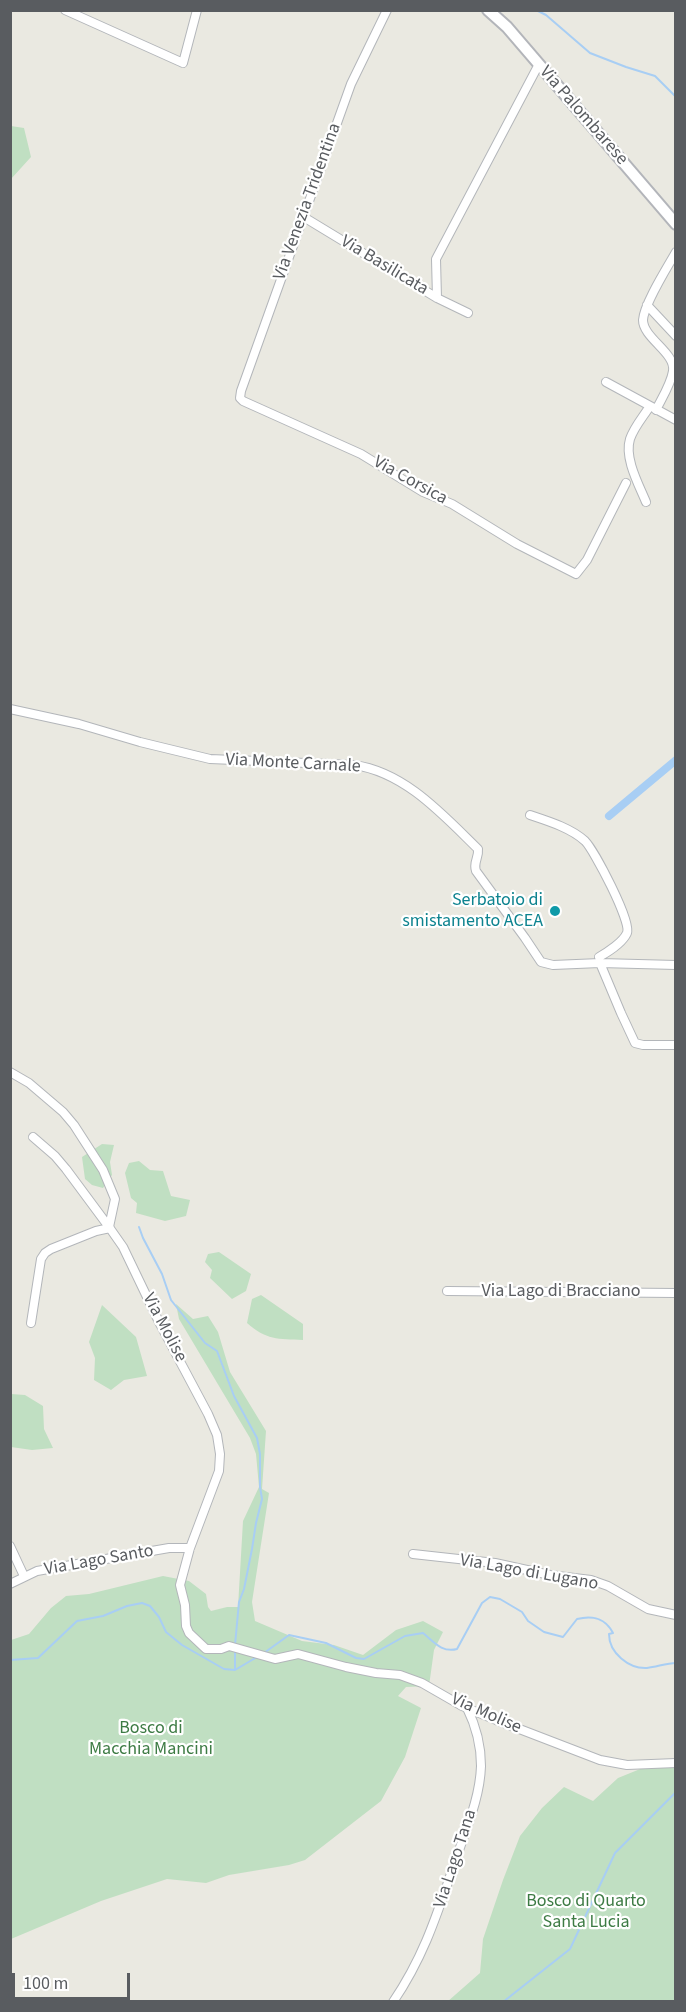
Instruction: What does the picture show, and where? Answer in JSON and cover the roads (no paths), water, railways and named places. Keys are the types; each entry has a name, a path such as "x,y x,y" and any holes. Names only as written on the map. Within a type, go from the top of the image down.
{"main road":[{"name":"Via Palombarese","path":"488,10 502,15 539,64 675,224"}],"street":[{"path":"65,10 183,63 197,10"},
{"name":"Via Venezia Tridentina","path":"240,398 244,380 351,84 387,10"},
{"path":"437,298 436,259 539,64"},
{"name":"Via Basilicata","path":"302,216 437,298 468,313"},
{"path":"646,502 630,457 631,436 653,408 674,369 671,360 644,326 644,317 647,306 675,256"},
{"path":"647,306 675,336"},
{"path":"606,382 675,420"},
{"name":"Via Corsica","path":"240,398 361,454 423,492 452,504 517,544 576,574 587,560 626,483"},
{"name":"Via Monte Carnale","path":"10,709 79,724 210,759 354,765 385,775 405,784 423,798 478,849 474,865 476,872 525,938 539,961 549,965 600,960"},
{"path":"530,814 571,831 585,841 596,856 620,906 628,925 628,932 600,960"},
{"path":"600,960 675,965"},
{"path":"600,960 632,1038 637,1044 675,1045"},
{"path":"10,1072 29,1083 63,1112 74,1125 103,1170 115,1199 109,1228 96,1231 45,1253 40,1264 31,1323"},
{"name":"Via Molise","path":"33,1137 66,1169 123,1247 217,1435 220,1454 219,1472 190,1548 180,1585 189,1633 206,1649 221,1649 229,1646 275,1659 298,1654 376,1673 400,1675 422,1683 467,1708 607,1762 627,1765 675,1763"},
{"name":"Via Lago di Bracciano","path":"447,1291 675,1293"},
{"path":"10,1546 24,1576"},
{"name":"Via Lago Santo","path":"10,1584 37,1571 169,1548 190,1548"},
{"name":"Via Lago di Lugano","path":"413,1554 495,1563 550,1575 591,1580 608,1586 648,1609 675,1615"},
{"name":"Via Lago Tana","path":"393,2001 416,1964 431,1933 478,1791 481,1766 479,1742 467,1708"}],"waterway":[{"path":"536,10 546,15 590,53 655,76 676,97"},
{"path":"609,816 676,760"},
{"path":"139,1227 162,1274 171,1300 205,1343 217,1351 234,1396 257,1438 262,1499 244,1589 239,1602 235,1645"},
{"path":"264,1653 289,1635 326,1643 356,1658 364,1659 405,1636 423,1633 443,1648 457,1649 482,1603 490,1597 500,1599 522,1612 528,1621 544,1632 563,1637 577,1619 588,1617 598,1619 606,1624 613,1633 609,1634 610,1641 616,1653 633,1666 647,1668 676,1663"},
{"path":"10,1660 38,1658 77,1621 103,1616 127,1606 142,1603 150,1606 159,1617 166,1632 182,1645 224,1669 235,1670 257,1657"},
{"path":"235,1651 235,1669"},
{"path":"503,2002 570,1949 615,1853 676,1792"}],"place":[{"name":"Serbatoio di smistamento ACEA","path":"555,911"}],"park label":[{"name":"Bosco di Macchia Mancini","path":"151,1739"},
{"name":"Bosco di Quarto Santa Lucia","path":"586,1912"}]}
